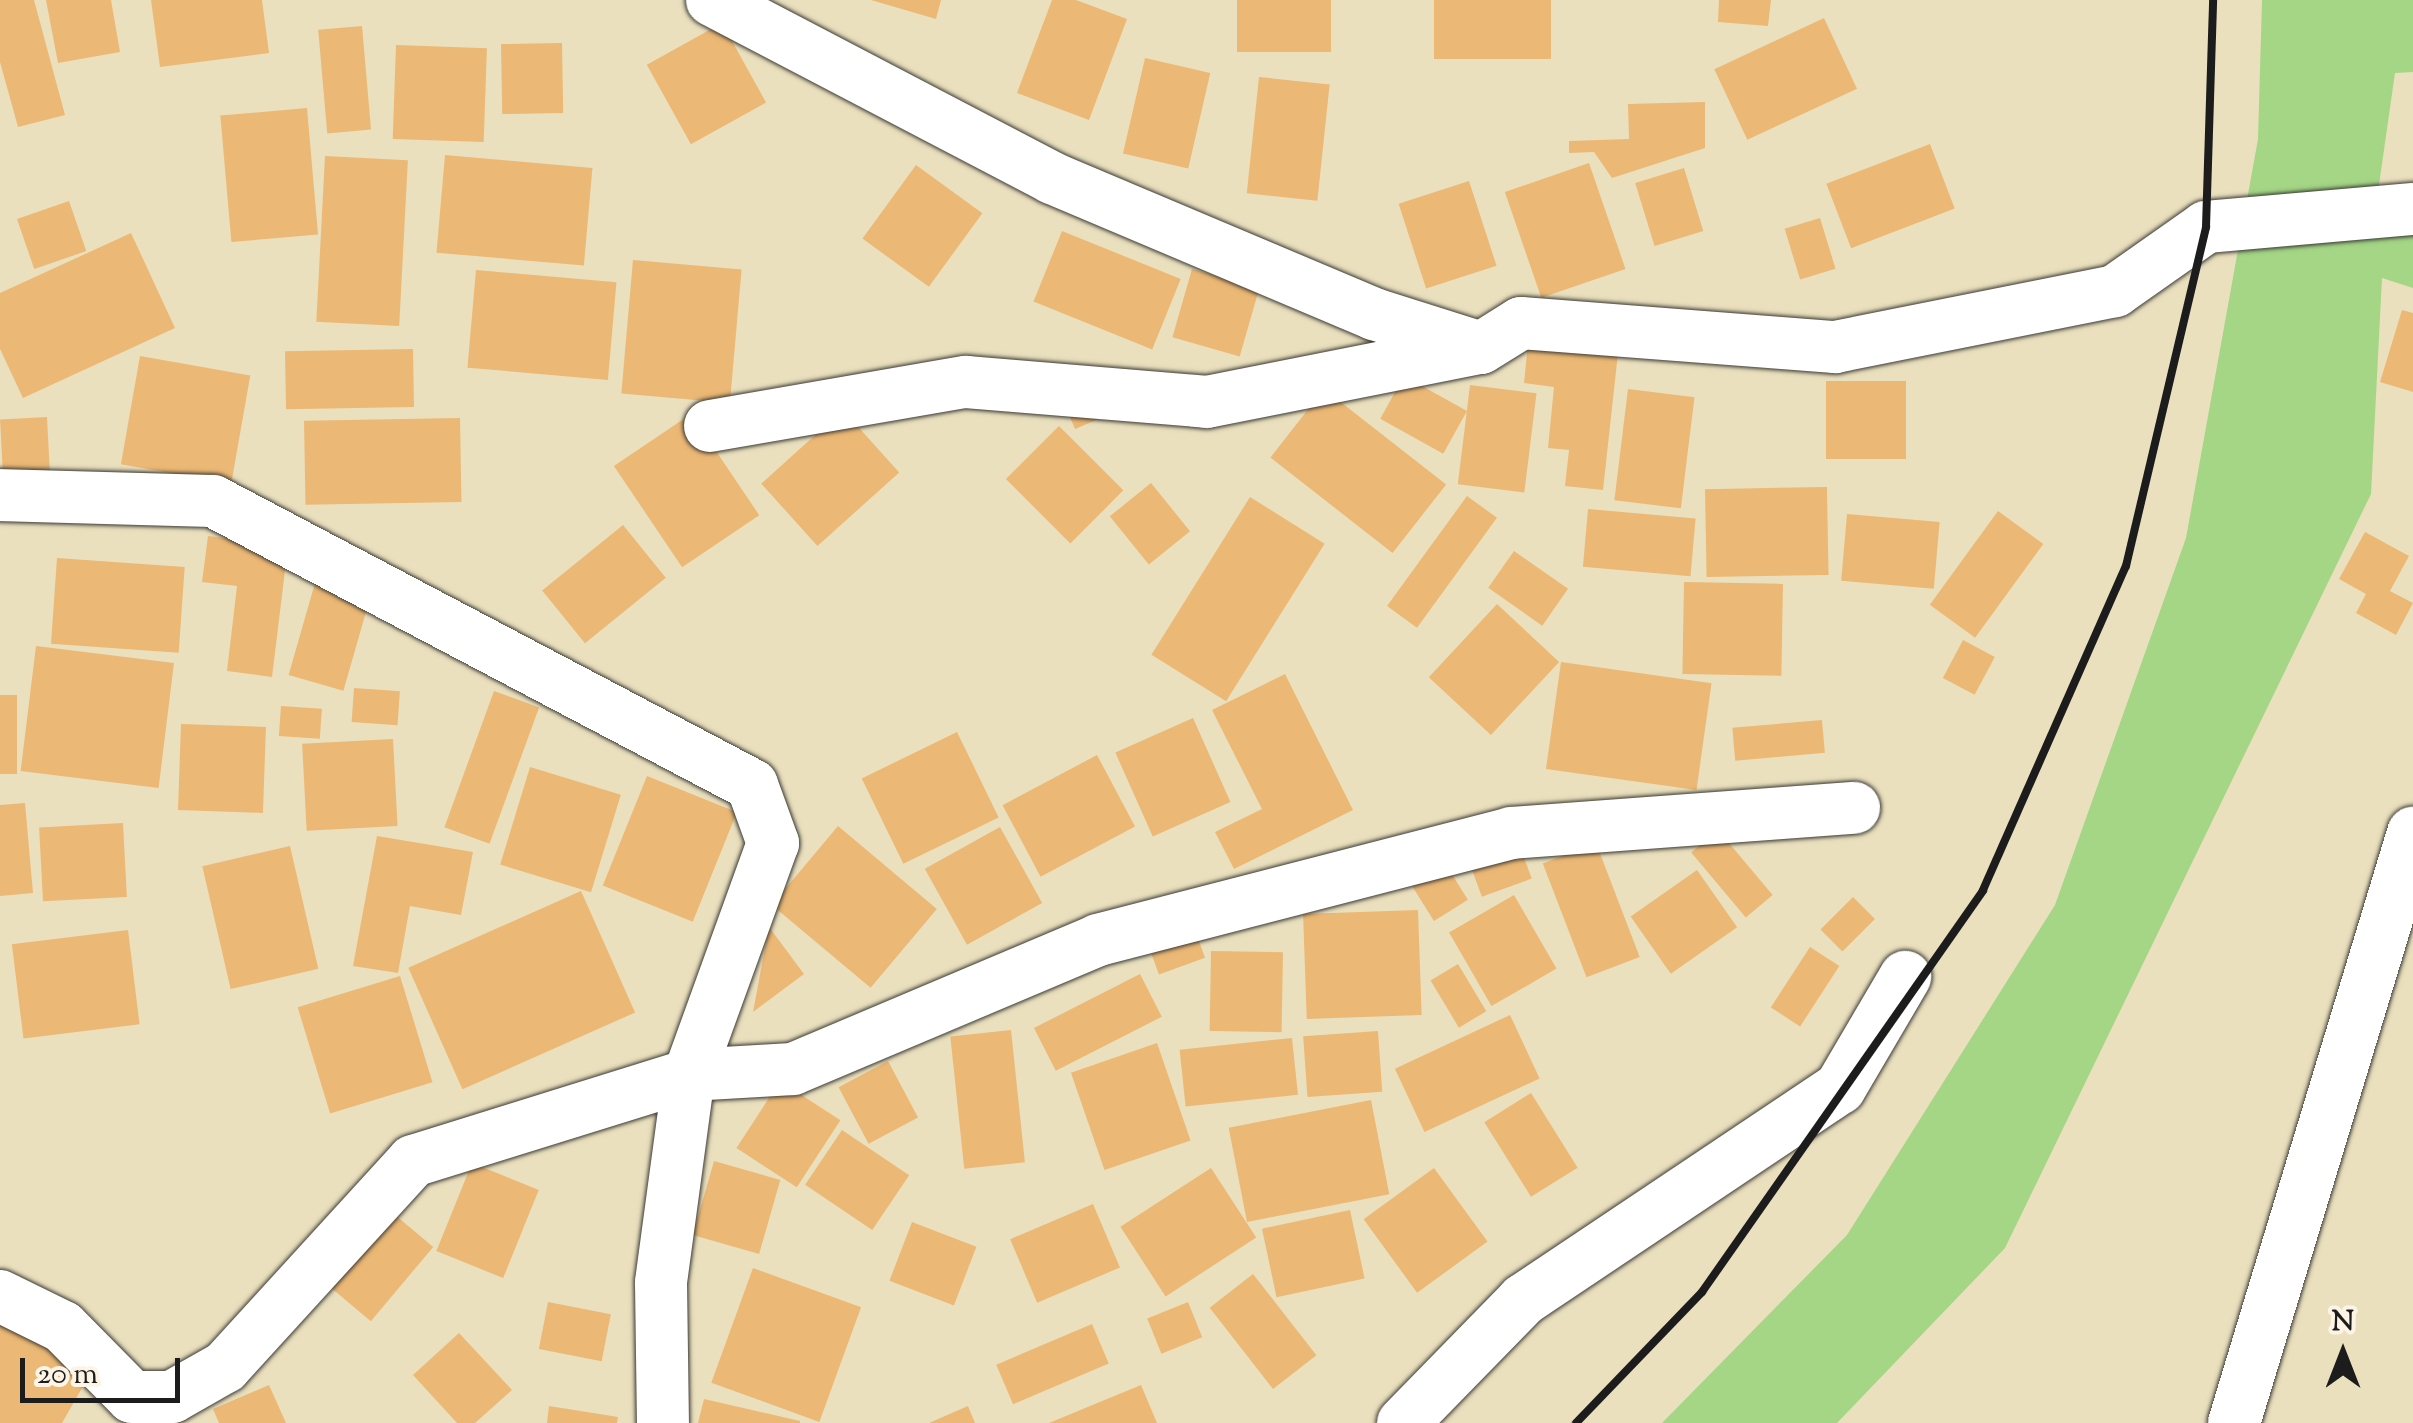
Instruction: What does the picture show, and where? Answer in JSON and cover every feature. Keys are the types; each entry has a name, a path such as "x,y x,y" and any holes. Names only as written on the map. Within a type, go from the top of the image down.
{"street":[{"path":"712,0 1052,178 1374,314 1481,348"},
{"path":"710,426 966,382 1207,402 1481,348 1522,324 1835,347 2115,291 2206,227 2413,209"},
{"path":"0,495 213,501 752,786 772,842 689,1075 661,1282 663,1423"},
{"path":"0,1296 63,1326 153,1410 225,1367 412,1160 689,1075 794,1069 1098,940 1511,833 1854,808"},
{"path":"2234,1423 2413,832"},
{"path":"1403,1423 1523,1300 1840,1088 1905,977"}],"green space":[{"path":"2262,0 2413,0 2413,72 2395,73 2377,199 2413,214 2413,288 2382,278 2371,494 2005,1248 1837,1423 1662,1423 1847,1235 2055,905 2186,538 2258,139"}],"building":[{"path":"0,0 34,0 65,115 18,127 0,62"},
{"path":"46,0 111,0 120,52 58,63"},
{"path":"151,0 262,0 269,53 160,67"},
{"path":"871,0 941,0 936,19"},
{"path":"1052,0 1076,0 1127,19 1089,120 1017,93"},
{"path":"1237,0 1331,0 1331,52 1237,52"},
{"path":"1434,0 1551,0 1551,59 1434,59"},
{"path":"1719,0 1771,0 1768,26 1718,22"},
{"path":"1824,18 1857,89 1747,140 1714,69"},
{"path":"722,23 766,103 691,144 647,65"},
{"path":"362,26 371,130 327,133 318,30"},
{"path":"562,43 563,113 502,114 501,44"},
{"path":"396,45 487,48 484,142 393,139"},
{"path":"1145,58 1210,73 1188,169 1123,153"},
{"path":"1259,77 1330,84 1317,201 1247,193"},
{"path":"1705,102 1705,148 1612,178 1594,152 1569,153 1569,141 1629,139 1628,104"},
{"path":"307,108 318,235 231,242 220,116"},
{"path":"1930,144 1955,208 1851,248 1826,184"},
{"path":"445,155 592,168 584,266 436,253"},
{"path":"325,156 408,160 399,326 316,322"},
{"path":"1589,163 1625,269 1541,298 1505,192"},
{"path":"916,165 982,213 929,287 863,239"},
{"path":"1684,168 1703,231 1655,246 1635,183"},
{"path":"1469,181 1497,266 1426,289 1399,204"},
{"path":"69,201 86,251 34,269 17,219"},
{"path":"1820,218 1835,269 1800,280 1785,229"},
{"path":"1062,231 1181,279 1152,349 1034,301"},
{"path":"131,233 175,328 23,398 0,349 0,293"},
{"path":"633,260 742,269 730,403 621,393"},
{"path":"1192,269 1259,288 1240,357 1172,337"},
{"path":"476,270 616,282 608,380 467,368"},
{"path":"2402,310 2413,313 2413,392 2380,382"},
{"path":"1529,334 1619,344 1603,490 1565,486 1569,450 1548,448 1554,387 1524,383"},
{"path":"413,349 414,407 286,409 285,351"},
{"path":"140,356 250,375 231,484 121,464"},
{"path":"1404,376 1467,411 1443,454 1380,419"},
{"path":"1826,381 1906,381 1906,459 1826,459"},
{"path":"1470,385 1537,393 1524,492 1458,484"},
{"path":"1324,389 1446,484 1393,553 1270,458"},
{"path":"1628,389 1695,397 1681,508 1614,500"},
{"path":"1066,408 1101,418 1075,429"},
{"path":"843,410 899,472 817,546 761,484"},
{"path":"691,414 759,515 682,567 614,466"},
{"path":"47,417 50,474 3,476 0,419"},
{"path":"460,418 461,502 305,505 304,421"},
{"path":"1059,426 1123,490 1070,543 1006,479"},
{"path":"1151,483 1190,531 1149,565 1110,516"},
{"path":"1827,487 1829,575 1707,577 1705,489"},
{"path":"1467,496 1497,518 1417,628 1387,606"},
{"path":"1250,497 1325,544 1226,701 1151,655"},
{"path":"1588,509 1696,518 1691,576 1583,567"},
{"path":"1998,511 2043,544 1975,638 1930,605"},
{"path":"1847,514 1940,522 1934,589 1841,581"},
{"path":"623,525 666,578 585,643 542,590"},
{"path":"2365,532 2409,556 2390,591 2413,603 2396,635 2356,613 2366,594 2339,579"},
{"path":"208,536 288,546 272,677 227,671 237,586 202,582"},
{"path":"1514,551 1568,589 1542,626 1488,588"},
{"path":"57,558 185,567 179,653 51,644"},
{"path":"317,576 372,592 343,691 289,675"},
{"path":"1684,582 1783,584 1781,676 1682,674"},
{"path":"1497,604 1559,662 1491,735 1429,677"},
{"path":"1963,640 1995,657 1975,695 1943,678"},
{"path":"36,646 174,663 159,788 21,771"},
{"path":"1561,662 1712,683 1696,790 1546,769"},
{"path":"1285,674 1353,810 1234,869 1215,832 1262,809 1212,710"},
{"path":"354,688 400,691 398,725 352,722"},
{"path":"494,691 539,707 490,844 444,827"},
{"path":"0,695 17,695 17,774 0,774"},
{"path":"281,706 322,709 320,739 279,736"},
{"path":"1193,718 1230,802 1153,837 1115,753"},
{"path":"1822,720 1825,753 1735,761 1732,728"},
{"path":"181,724 266,727 263,813 178,810"},
{"path":"957,732 999,817 903,864 862,778"},
{"path":"393,739 398,826 307,831 302,744"},
{"path":"1097,755 1135,827 1041,877 1003,805"},
{"path":"530,767 621,795 591,892 500,865"},
{"path":"647,776 737,812 693,922 603,885"},
{"path":"25,803 33,893 0,896 0,805"},
{"path":"123,823 127,897 43,901 39,827"},
{"path":"838,826 937,909 871,988 772,905"},
{"path":"1000,827 1042,903 967,945 925,869"},
{"path":"1718,830 1773,895 1746,918 1691,852"},
{"path":"377,836 473,852 461,915 410,906 398,973 353,966"},
{"path":"1518,841 1532,879 1482,897 1468,859"},
{"path":"1596,843 1640,957 1587,977 1543,863"},
{"path":"290,846 318,969 231,989 202,866"},
{"path":"1443,860 1468,900 1434,921 1409,881"},
{"path":"1697,870 1737,927 1671,974 1631,916"},
{"path":"581,891 635,1013 462,1089 408,968"},
{"path":"1514,895 1556,969 1492,1006 1449,933"},
{"path":"1853,897 1875,919 1842,951 1820,930"},
{"path":"1418,910 1422,1015 1307,1019 1303,914"},
{"path":"1192,922 1205,958 1159,974 1146,939"},
{"path":"769,927 804,974 753,1012"},
{"path":"128,930 140,1024 23,1039 12,944"},
{"path":"1810,947 1839,966 1800,1026 1771,1007"},
{"path":"1211,951 1283,952 1282,1032 1210,1031"},
{"path":"1458,964 1486,1011 1459,1028 1431,980"},
{"path":"1140,974 1162,1017 1056,1071 1034,1028"},
{"path":"400,976 432,1082 330,1113 298,1007"},
{"path":"1510,1015 1540,1078 1424,1132 1395,1069"},
{"path":"1011,1030 1025,1162 964,1169 950,1036"},
{"path":"1378,1031 1382,1092 1307,1097 1303,1036"},
{"path":"1292,1038 1298,1095 1186,1106 1180,1050"},
{"path":"1157,1043 1191,1140 1104,1170 1071,1073"},
{"path":"888,1061 918,1118 869,1144 839,1087"},
{"path":"780,1081 840,1120 797,1187 736,1148"},
{"path":"1531,1093 1578,1168 1531,1197 1484,1122"},
{"path":"1371,1100 1389,1194 1247,1222 1229,1128"},
{"path":"842,1130 909,1175 872,1230 805,1185"},
{"path":"714,1161 780,1180 759,1254 693,1235"},
{"path":"472,1163 539,1190 503,1278 436,1251"},
{"path":"1211,1168 1256,1238 1166,1296 1120,1227"},
{"path":"1434,1168 1487,1242 1417,1293 1364,1219"},
{"path":"1093,1204 1120,1268 1037,1303 1010,1239"},
{"path":"388,1209 433,1247 371,1321 326,1283"},
{"path":"1350,1210 1365,1278 1277,1297 1262,1229"},
{"path":"912,1222 976,1247 954,1306 889,1281"},
{"path":"753,1268 861,1307 819,1422 711,1383"},
{"path":"1253,1274 1316,1355 1273,1389 1210,1308"},
{"path":"548,1302 611,1314 602,1361 539,1349"},
{"path":"1188,1302 1202,1337 1161,1354 1147,1318"},
{"path":"0,1313 94,1367 62,1423 0,1423"},
{"path":"1092,1324 1109,1364 1013,1404 996,1365"},
{"path":"459,1333 512,1390 475,1423 457,1423 413,1375"},
{"path":"269,1385 286,1423 219,1423 213,1409"},
{"path":"1141,1385 1157,1423 1049,1423"},
{"path":"704,1399 800,1421 800,1423 698,1423"},
{"path":"549,1406 618,1417 617,1423 547,1423"},
{"path":"968,1406 975,1423 929,1423"}],"railway":[{"path":"1576,1423 1702,1292 1983,890 2126,566 2206,227 2213,0"}]}
